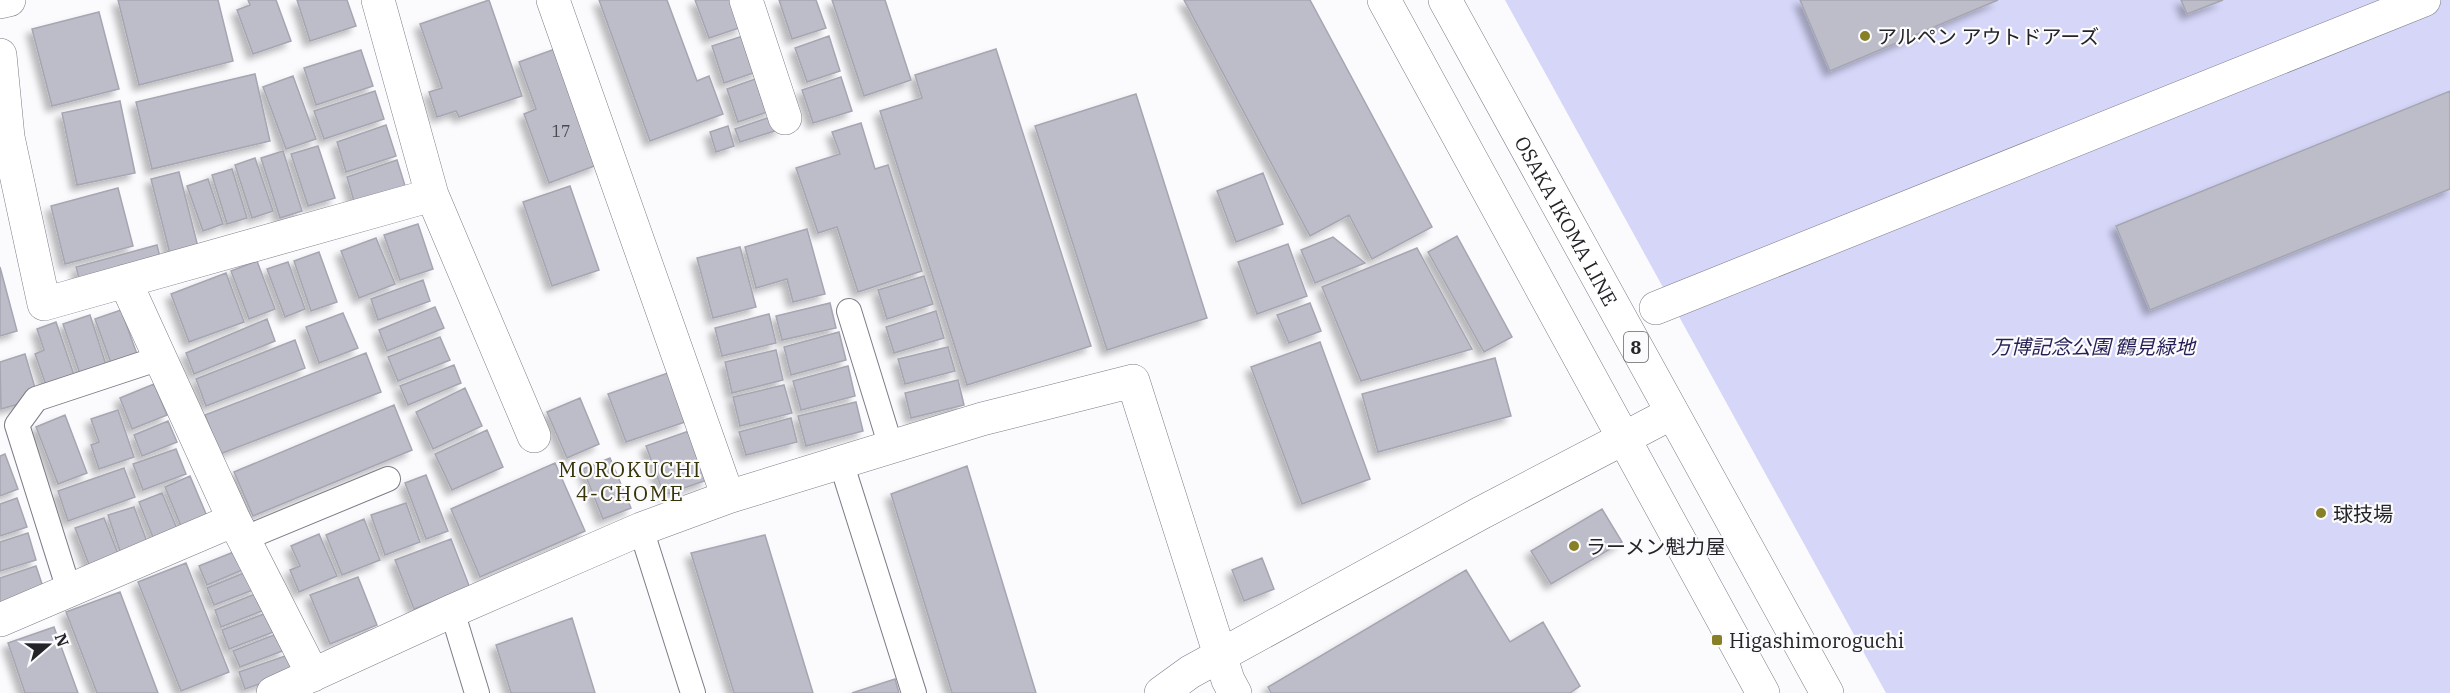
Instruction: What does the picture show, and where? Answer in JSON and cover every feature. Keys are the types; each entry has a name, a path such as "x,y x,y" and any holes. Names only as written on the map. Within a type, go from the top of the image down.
{"street":[{"path":"0,2 9,0"},
{"path":"378,0 432,195 534,436"},
{"path":"553,0 728,497"},
{"path":"746,0 785,118"},
{"path":"1384,0 1763,693"},
{"name":"OSAKA IKOMA LINE","path":"1445,0 1827,693"},
{"path":"1656,308 2424,0"},
{"path":"0,57 8,137 44,304 432,195"},
{"path":"125,281 238,529 313,675"},
{"path":"273,693 452,611 641,529 728,497 982,419 1133,381 1228,680 1235,693"},
{"path":"1161,693 1190,672 1479,514 1672,413"},
{"path":"0,620 69,590 238,529"}],"lane":[{"path":"849,311 891,447"},
{"path":"69,590 11,443 17,425 36,399 160,358"},
{"path":"841,462 914,693"},
{"path":"238,529 388,478"},
{"path":"641,529 693,693"},
{"path":"452,611 477,693"}],"green space":[{"name":"万博記念公園 鶴見緑地","path":"1505,0 2450,0 2450,693 1886,693"}],"building":[{"path":"118,0 218,0 233,61 139,85"},
{"path":"248,0 276,0 291,41 253,54 237,10 250,5"},
{"path":"297,0 347,0 356,26 310,41"},
{"path":"489,0 522,96 459,117 456,111 437,117 429,92 442,88 420,24"},
{"path":"599,0 667,0 697,81 709,76 723,114 650,141"},
{"path":"695,0 732,0 742,27 709,38"},
{"path":"779,0 816,0 826,28 792,39"},
{"path":"832,0 885,0 911,80 864,96"},
{"path":"1184,0 1310,0 1432,227 1372,259 1349,215 1310,236"},
{"name":"アルペン アウトドアーズ","path":"1800,0 1998,0 1830,71"},
{"path":"2181,0 2223,0 2187,14"},
{"path":"99,12 119,89 52,106 32,29"},
{"path":"746,35 759,71 724,83 712,46"},
{"path":"829,36 840,71 807,82 795,48"},
{"path":"555,49 597,165 549,183 524,114 536,109 519,62"},
{"path":"996,49 1091,346 967,385 880,111 922,98 915,75"},
{"path":"361,50 373,86 316,105 304,68"},
{"path":"255,74 270,141 152,169 136,102"},
{"path":"293,76 316,139 286,149 263,87"},
{"path":"761,77 773,110 738,122 727,89"},
{"path":"841,77 852,111 813,123 802,90"},
{"path":"375,91 384,119 324,139 314,111"},
{"path":"2450,91 2450,189 2150,310 2116,226"},
{"path":"1136,94 1207,318 1107,350 1035,126"},
{"path":"120,101 135,173 77,185 62,113"},
{"path":"776,115 781,129 740,142 735,129"},
{"path":"861,123 875,169 888,165 922,271 858,292 837,227 818,233 796,168 840,154 832,132"},
{"path":"386,125 396,156 346,172 337,142"},
{"path":"728,126 734,146 716,152 710,132"},
{"path":"318,146 335,198 308,206 291,154"},
{"path":"283,151 302,211 280,218 261,158"},
{"path":"255,158 273,211 252,218 235,165"},
{"path":"397,160 406,189 355,205 347,177"},
{"path":"232,169 247,218 227,224 212,175"},
{"path":"179,172 198,247 170,254 151,179"},
{"path":"1263,173 1283,224 1236,242 1217,191"},
{"path":"208,179 223,224 203,231 187,186"},
{"path":"570,186 599,270 552,286 523,202"},
{"path":"118,188 133,246 65,264 51,206"},
{"path":"418,224 433,269 400,280 384,235"},
{"path":"807,229 825,294 793,302 787,279 756,288 745,247"},
{"path":"1457,236 1512,337 1484,352 1428,252"},
{"path":"1333,237 1365,263 1315,283 1301,250"},
{"path":"376,238 395,284 359,298 341,251"},
{"path":"1288,244 1307,296 1257,314 1238,262"},
{"path":"157,245 161,261 80,282 76,267"},
{"path":"740,247 756,307 713,318 697,258"},
{"path":"1417,248 1472,349 1361,381 1322,287"},
{"path":"319,252 337,302 311,311 294,261"},
{"path":"257,261 275,309 249,319 231,271"},
{"path":"288,262 305,309 285,317 267,269"},
{"path":"0,267 17,331 0,336"},
{"path":"226,273 244,322 189,342 171,294"},
{"path":"924,276 933,304 887,319 878,290"},
{"path":"423,280 430,301 378,320 371,299"},
{"path":"830,303 836,328 782,340 776,316"},
{"path":"1310,303 1321,331 1289,343 1277,315"},
{"path":"435,307 444,328 387,351 379,330"},
{"path":"121,310 137,354 111,363 95,319"},
{"path":"936,311 944,338 894,353 886,327"},
{"path":"343,313 358,348 319,363 306,327"},
{"path":"769,314 776,343 722,356 715,328"},
{"path":"90,315 106,365 80,374 63,324"},
{"path":"267,319 275,341 194,374 186,353"},
{"path":"56,322 75,378 47,388 35,354 44,350 37,329"},
{"path":"839,332 846,360 791,375 784,347"},
{"path":"440,337 450,360 398,381 388,357"},
{"path":"295,340 305,368 206,406 196,379"},
{"path":"1320,342 1370,479 1302,504 1251,367"},
{"path":"948,347 955,371 905,384 898,359"},
{"path":"776,350 783,380 732,393 725,362"},
{"path":"366,353 381,392 220,454 205,415"},
{"path":"25,354 36,391 26,402 1,409 0,362"},
{"path":"1495,358 1511,416 1378,452 1362,394"},
{"path":"454,365 461,383 408,405 400,386"},
{"path":"848,366 855,396 801,410 793,381"},
{"path":"668,373 685,422 626,442 608,394"},
{"path":"958,380 964,405 911,418 905,393"},
{"path":"154,384 167,415 132,429 120,398"},
{"path":"784,385 792,413 740,426 733,397"},
{"path":"465,388 482,426 433,449 416,412"},
{"path":"580,398 599,444 567,458 547,412"},
{"path":"856,402 863,431 806,446 798,416"},
{"path":"394,405 412,450 253,516 234,472"},
{"path":"118,410 134,457 99,469 91,445 99,442 91,419"},
{"path":"65,415 87,473 58,484 36,427"},
{"path":"791,418 797,442 746,455 739,432"},
{"path":"168,421 177,442 142,456 134,435"},
{"path":"487,430 503,467 452,490 435,454"},
{"path":"689,431 707,480 664,495 646,446"},
{"path":"176,449 186,474 143,490 133,464"},
{"path":"5,454 18,489 0,496 0,456"},
{"path":"610,458 631,508 603,519 583,469"},
{"path":"555,463 585,531 480,577 451,509"},
{"path":"967,466 1036,693 952,693 891,494"},
{"path":"124,468 135,497 68,521 58,491"},
{"path":"426,475 448,531 426,539 405,483"},
{"path":"190,476 209,521 183,531 165,487"},
{"path":"162,493 178,531 154,540 139,502"},
{"path":"17,498 27,527 0,536 0,504"},
{"path":"406,503 420,542 385,555 371,515"},
{"path":"134,507 149,547 122,557 108,515"},
{"path":"1602,509 1622,542 1551,584 1531,551"},
{"path":"104,518 120,559 91,570 75,528"},
{"path":"364,519 380,560 342,575 326,535"},
{"path":"28,533 36,560 0,571 0,542"},
{"path":"319,534 337,576 299,592 290,570 300,566 291,546"},
{"path":"765,535 813,693 734,693 691,553"},
{"path":"451,539 470,588 414,609 395,560"},
{"path":"241,549 249,567 207,585 199,566"},
{"path":"1262,558 1274,589 1244,601 1232,570"},
{"path":"186,563 229,672 181,691 138,582"},
{"path":"36,566 44,590 0,605 0,578"},
{"path":"251,570 258,588 214,605 207,588"},
{"path":"1466,570 1510,642 1543,622 1580,686 1570,693 1271,693 1268,687"},
{"path":"358,577 377,625 330,644 310,595"},
{"path":"120,592 158,693 97,693 66,612"},
{"path":"260,592 267,609 221,627 215,610"},
{"path":"269,612 276,631 229,649 222,630"},
{"path":"572,618 595,693 511,693 496,645"},
{"path":"54,627 78,693 25,693 8,643"},
{"path":"279,633 285,650 240,667 233,651"},
{"path":"288,655 293,672 245,689 239,672"},
{"path":"895,679 899,693 852,693"}],"place":[{"name":"アルペン アウトドアーズ","path":"1865,36"},
{"name":"球技場","path":"2321,513"},
{"name":"ラーメン魁力屋","path":"1574,546"},
{"name":"Higashimoroguchi","path":"1717,640"}],"district":[{"name":"MOROKUCHI 4-CHOME","path":"630,481"}]}
